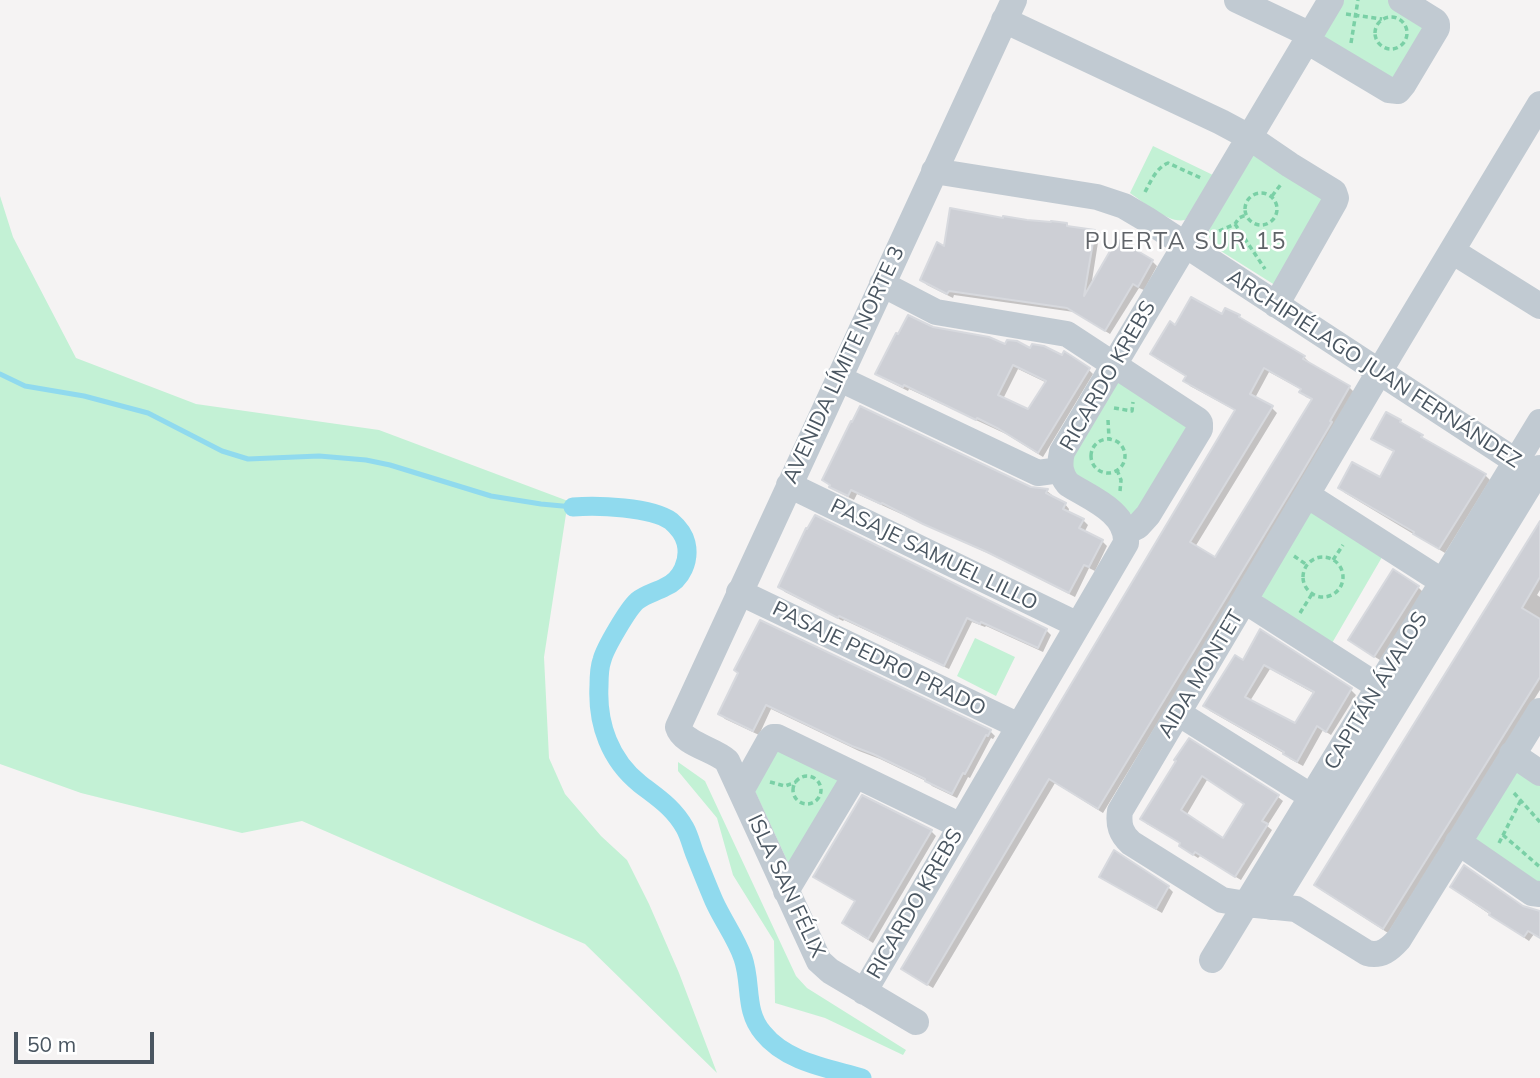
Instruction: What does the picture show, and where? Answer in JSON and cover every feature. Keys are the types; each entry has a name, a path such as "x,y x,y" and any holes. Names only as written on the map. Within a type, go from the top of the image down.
{"street":[{"path":"1237,0 1309,38 1390,90 1398,91 1437,28 1437,24 1401,0"},
{"name":"RICARDO KREBS","path":"864,992 1124,547 1126,532 1114,513 1068,484 1060,470 1062,452 1328,5"},
{"path":"1009,10 1249,138 1332,190 1335,201 1276,305"},
{"name":"AVENIDA LÍMITE NORTE 3","path":"678,731 678,723 1009,10"},
{"name":"AIDA MONTET","path":"1258,906 1222,900 1131,843 1121,832 1120,811 1452,251 1529,147 1540,104"},
{"name":"ARCHIPIÉLAGO JUAN FERNÁNDEZ","path":"934,171 1110,200 1135,212 1533,470"},
{"path":"1452,251 1540,306"},
{"path":"882,284 936,312 1067,334 1198,420 1199,429 1148,515 1138,526 1126,532"},
{"path":"838,378 1038,473 1060,470"},
{"name":"CAPITÁN ÁVALOS","path":"1212,960 1258,906 1533,470 1540,422"},
{"name":"CAPITÁN ÁVALOS","path":"1258,906 1312,796 1443,582 1533,470"},
{"name":"PASAJE SAMUEL LILLO","path":"789,485 1078,625"},
{"path":"1307,495 1443,582"},
{"name":"PASAJE PEDRO PRADO","path":"739,592 1019,726"},
{"path":"1245,601 1379,687"},
{"path":"1258,906 1296,909 1367,953 1380,954 1388,950 1399,939 1540,711"},
{"path":"1178,713 1312,796"},
{"name":"ISLA SAN FÉLIX","path":"678,731 682,736 727,761 746,784 786,891 819,961 830,971 916,1022"},
{"path":"746,784 769,741 777,737 961,826"},
{"path":"1505,765 1540,773"},
{"path":"786,891 855,776"},
{"path":"1458,842 1532,893 1540,894"}],"path":[{"path":"1348,65 1357,0"},
{"path":"1328,5 1355,15 1397,18 1407,31 1400,47 1386,48 1377,42 1375,32 1382,19"},
{"path":"1146,192 1157,171 1168,163 1209,182"},
{"path":"1254,194 1269,194 1277,202 1276,217 1267,224 1256,224 1246,215 1246,202 1254,194"},
{"path":"1212,234 1246,215"},
{"path":"1235,223 1267,272"},
{"path":"1104,439 1113,439 1124,449 1124,463 1117,470 1102,472 1092,462 1093,448 1104,439"},
{"path":"1330,558 1340,567 1343,576 1341,585 1331,595 1321,597 1312,594 1304,583 1304,569 1313,559 1330,558"},
{"path":"746,784 764,774 770,782 781,786 789,786 797,781 800,778 808,776 821,785 819,797 812,803 799,801 794,789 797,781 802,772 806,751"},
{"path":"1505,765 1521,800 1540,822"},
{"path":"1489,863 1521,800"},
{"path":"1503,835 1540,867"}],"green space":[{"path":"1343,0 1394,0 1428,21 1398,83 1323,44 1323,34"},
{"path":"1153,146 1215,176 1185,220 1164,216 1130,193"},
{"path":"1252,151 1328,194 1278,287 1216,248 1209,236 1212,222"},
{"path":"0,196 13,237 76,358 196,404 379,430 568,501 544,657 549,758 565,794 601,836 627,860 679,973 717,1073 585,944 302,821 242,833 81,793 0,764"},
{"path":"1118,379 1191,420 1137,518 1078,480 1068,461"},
{"path":"1312,510 1385,552 1328,650 1259,594"},
{"path":"975,638 1015,657 996,696 957,676"},
{"path":"771,746 841,774 791,869 753,787"},
{"path":"678,762 705,781 796,976 807,988 906,1050 903,1055 825,1018 775,1003 774,941 733,875 717,818 678,771"},
{"path":"1511,771 1540,780 1540,887 1471,837"}],"building":[{"path":"950,208 1003,218 1067,223 1067,226 1095,230 1084,296 1117,239 1153,260 1138,287 1133,284 1105,331 1067,308 949,291 947,294 920,280 937,242 944,246"},
{"path":"1191,297 1222,314 1225,308 1350,386 1300,476 1098,809 1049,779 927,985 901,969 1235,410 1183,381 1186,376 1150,354 1170,321 1175,325","holes":["1264,368 1301,389 1299,392 1312,399 1215,557 1190,542 1273,406 1250,394"]},
{"path":"908,315 933,327 989,337 1005,344 1007,340 1017,341 1030,348 1032,344 1044,346 1062,355 1064,351 1090,368 1038,453 977,418 976,420 875,374 896,333 898,334","holes":["1013,365 1046,381 1028,409 998,395"]},
{"path":"860,406 1031,487 1048,489 1046,493 1066,503 1063,509 1084,519 1079,528 1103,540 1089,567 1084,565 1069,593 882,503 851,490 848,496 829,487 830,485 822,480"},
{"path":"1386,412 1423,435 1421,437 1486,474 1439,549 1338,488 1352,462 1380,477 1394,451 1371,439"},
{"path":"815,515 1047,629 1038,648 967,618 944,666 839,616 838,618 778,587"},
{"path":"1540,521 1540,577 1522,608 1540,619 1540,677 1383,929 1314,885"},
{"path":"1393,569 1419,586 1374,657 1348,640"},
{"path":"760,620 991,730 952,794 766,705 753,731 718,714 738,673 734,670"},
{"path":"1260,629 1352,688 1326,732 1317,726 1297,762 1203,706 1235,655 1243,660","holes":["1264,665 1314,692 1295,723 1245,697"]},
{"path":"1189,738 1279,795 1262,821 1268,824 1235,877 1195,852 1193,855 1179,846 1180,843 1140,819 1176,761 1174,760","holes":["1202,776 1244,804 1223,838 1181,810"]},
{"path":"862,795 932,830 868,939 842,923 855,901 813,877"},
{"path":"1114,850 1169,886 1156,909 1099,877"},
{"path":"1464,865 1523,906 1540,911 1540,938 1528,931 1524,937 1450,887"}],"waterway":[{"path":"0,374 25,386 84,396 148,413 222,451 248,459 319,456 366,460 491,496 573,507"},
{"path":"573,507 610,507 651,513 671,521 684,537 686,563 676,580 633,605 604,654 599,683 603,727 621,764 670,809 685,828 714,901 743,958 757,1025 772,1043 783,1051 822,1067 862,1078"}],"district":[{"name":"PUERTA SUR 15","path":"1186,242"}]}
